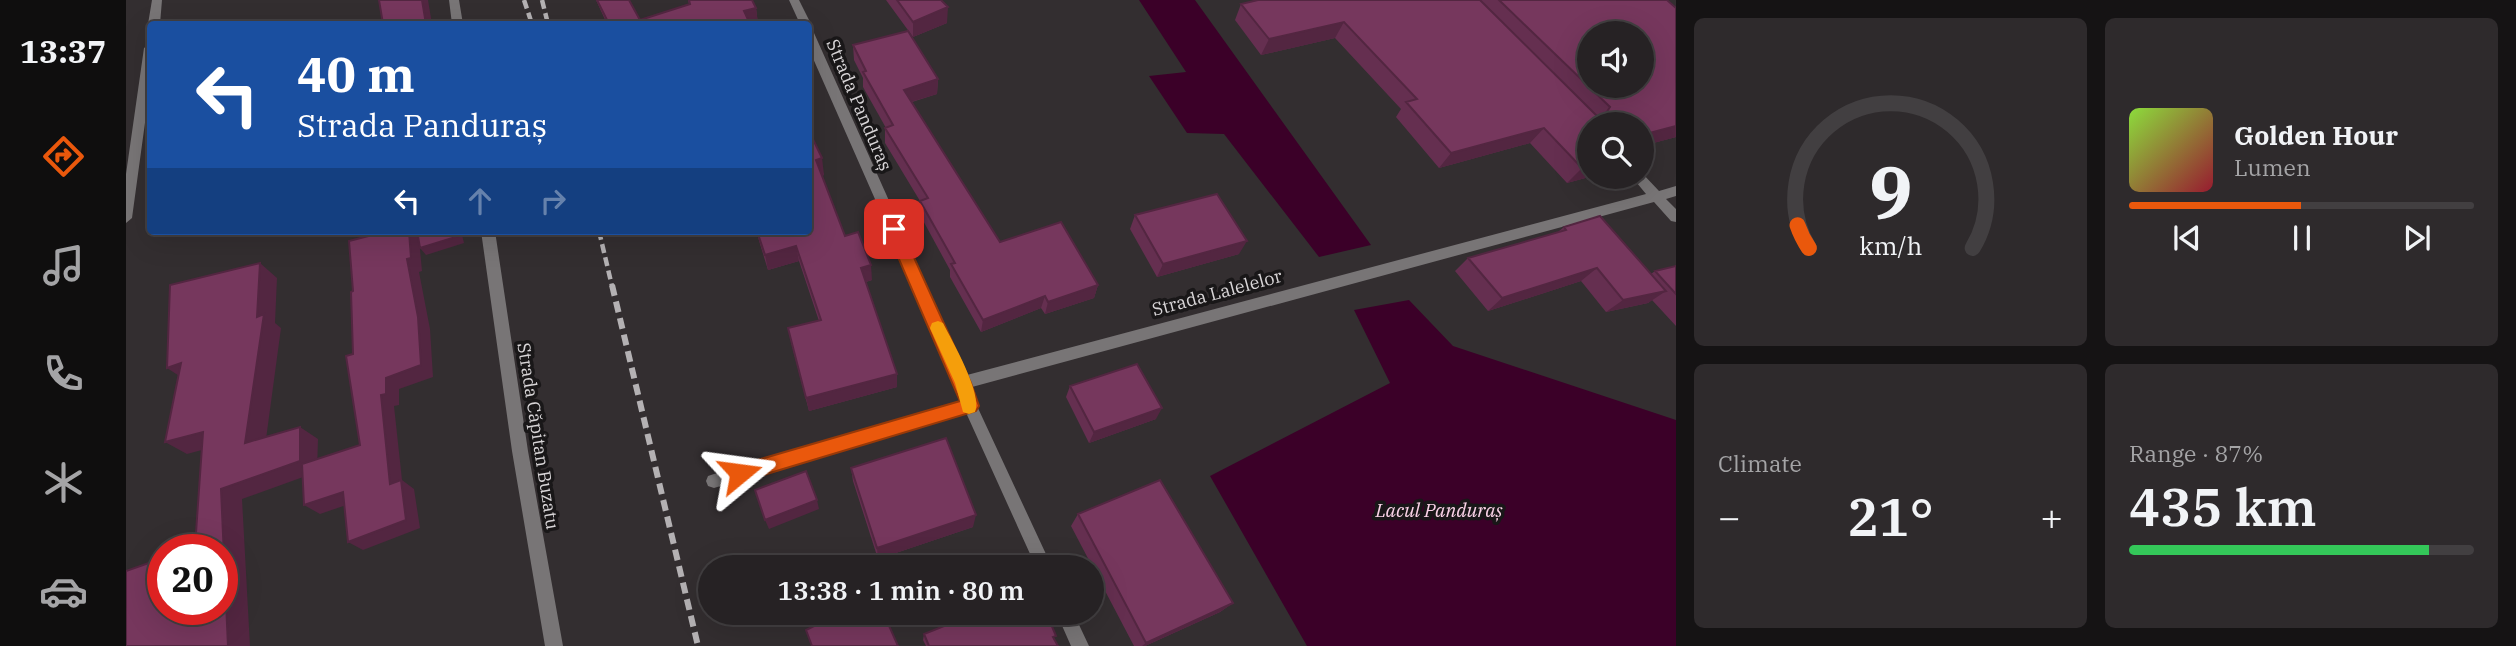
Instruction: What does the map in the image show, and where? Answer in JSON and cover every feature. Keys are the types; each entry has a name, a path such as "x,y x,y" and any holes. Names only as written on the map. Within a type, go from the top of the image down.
{"street":[{"path":"154,21 157,0"},
{"path":"454,0 458,21"},
{"name":"Strada Panduraș","path":"794,0 804,21"},
{"name":"Strada Panduraș","path":"812,42 963,383"},
{"path":"126,218 147,69"},
{"path":"1650,189 1676,217"},
{"name":"Strada Lalelelor","path":"963,383 1676,191"},
{"name":"Strada Căpitan Buzatu","path":"489,235 520,451 554,646"},
{"path":"963,383 970,406 1038,555"},
{"path":"714,481 970,406"},
{"path":"1070,625 1080,646"}],"water":[{"path":"1139,0 1195,0 1371,245 1319,257 1224,134 1187,133 1149,76 1186,72"},
{"name":"Lacul Panduraș","path":"1409,300 1453,346 1676,420 1676,646 1307,646 1210,476 1390,383 1354,310"}],"building":[{"path":"379,0 422,0 426,21 382,21"},
{"path":"597,0 629,0 640,20 690,4 689,0 752,0 756,8 744,11 749,21 608,21"},
{"path":"897,0 941,0 948,7 913,22"},
{"path":"1258,0 1480,0 1593,112 1577,112 1577,163 1544,128 1451,153 1406,102 1417,99 1344,22 1269,39 1241,4"},
{"path":"1499,0 1667,0 1676,8 1676,126 1654,132 1654,112 1607,112 1610,107 1601,98 1654,98 1654,21 1577,21 1577,75"},
{"path":"908,31 938,79 904,90 1000,242 1061,222 1098,285 1048,302 1045,296 983,320 920,201 928,198 885,128 893,125 863,72 866,71 853,45"},
{"path":"812,137 822,158 816,160 845,236 858,232 871,265 861,268 897,374 806,398 788,328 821,320 796,246 765,255 758,235 812,235"},
{"path":"1217,194 1247,241 1163,264 1135,215"},
{"path":"1600,216 1666,291 1623,300 1597,268 1502,298 1468,258 1566,230 1564,227"},
{"path":"372,235 409,235 411,258 407,259 418,317 421,365 386,378 386,394 381,395 390,484 401,480 406,520 348,542 343,492 304,505 302,464 360,445 346,356 353,354 353,291 349,241"},
{"path":"418,235 459,235 459,236 420,248"},
{"path":"260,263 257,317 264,314 245,443 300,427 300,461 221,489 223,534 196,534 203,432 165,442 181,363 167,368 170,285"},
{"path":"1676,266 1676,294 1655,271"},
{"path":"1137,364 1162,408 1094,432 1070,386"},
{"path":"946,438 976,515 877,548 851,468"},
{"path":"806,471 817,500 765,520 755,490"},
{"path":"1160,480 1233,603 1146,643 1104,563 1104,555 1100,555 1078,514"},
{"path":"147,564 147,625 227,625 228,646 126,646 126,571"},
{"path":"816,625 889,625 898,646 812,646 806,630"},
{"path":"946,625 1051,625 1058,646 929,646 924,634"}],"railway":[{"path":"524,0 531,21"},
{"path":"542,0 547,21"},
{"path":"600,235 612,286"},
{"path":"612,285 698,646"}],"slow traffic":[{"path":"938,328 963,383 969,406"}],"route":[{"path":"740,473 970,406 963,383 894,229"}]}
